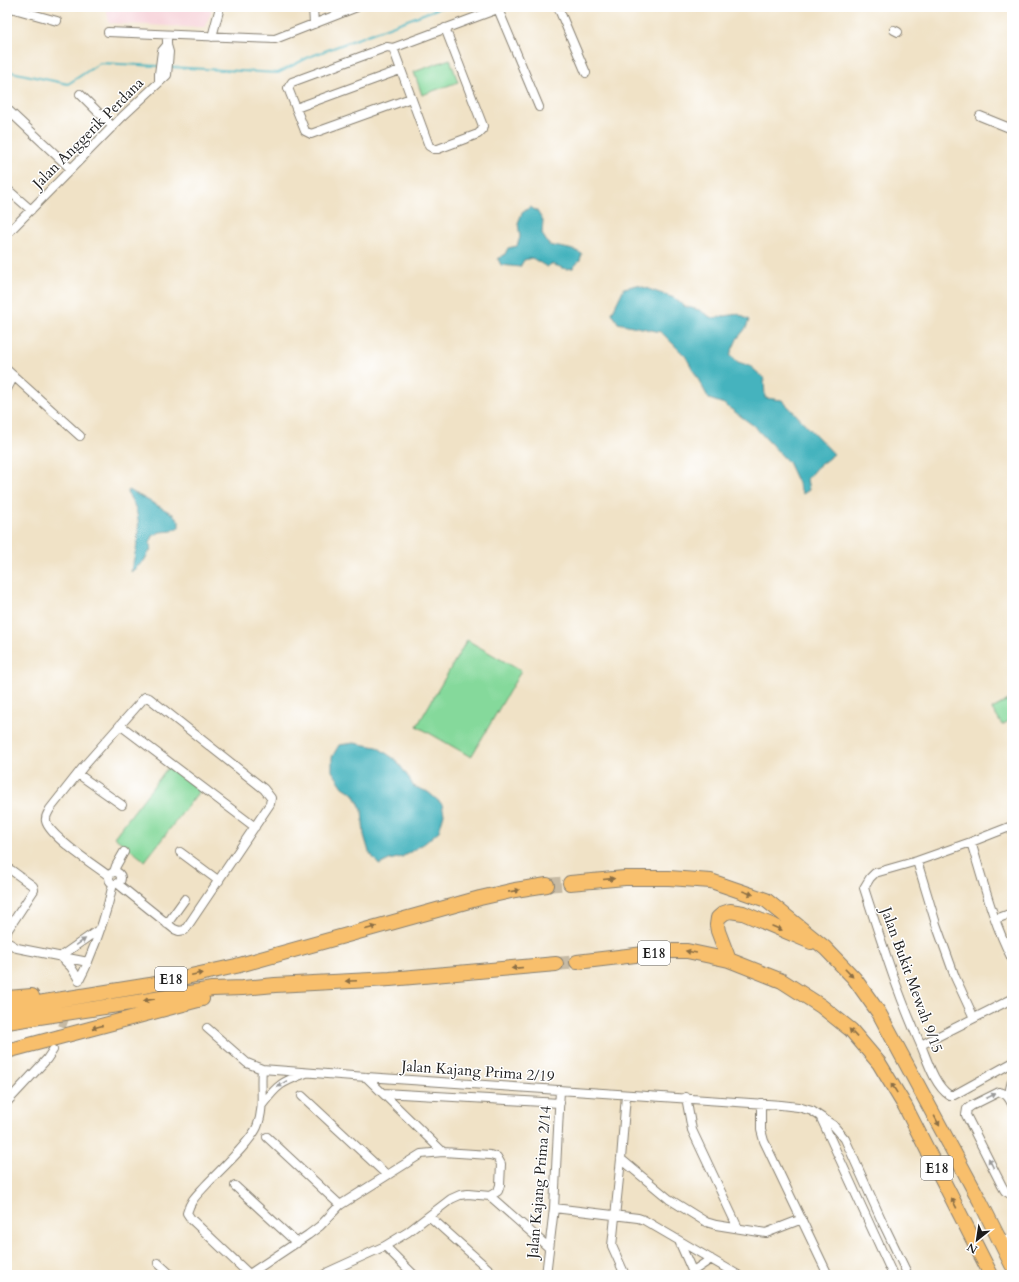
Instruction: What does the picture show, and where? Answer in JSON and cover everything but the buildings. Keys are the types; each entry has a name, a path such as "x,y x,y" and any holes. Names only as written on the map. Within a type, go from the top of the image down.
{"highway":[{"name":"E18","path":"570,883 625,878 669,878 711,881 766,900 825,948 854,978 879,1013 996,1232 1012,1266"},
{"name":"E18","path":"7,1008 150,985 236,966 480,898 515,890 548,886"},
{"path":"729,960 717,925 718,918 724,913 730,911 743,913 825,948"},
{"name":"E18","path":"577,962 669,951 687,951 729,960 782,981 821,1006 851,1030 879,1062 905,1106 991,1275"},
{"name":"E18","path":"7,1022 212,989 390,979 556,964"},
{"path":"7,998 150,985"},
{"path":"7,1051 243,988"}],"street":[{"path":"212,37 220,7"},
{"path":"313,7 314,24"},
{"path":"108,32 275,39 358,7"},
{"path":"558,7 586,73"},
{"path":"11,8 58,20"},
{"path":"411,98 311,134 305,131 288,88 292,82 387,47 393,48 500,8 539,108"},
{"path":"393,48 429,146 434,149 478,134 482,130 483,126 445,28"},
{"name":"Jalan Anggerik Perdana","path":"7,234 162,77 167,34"},
{"path":"296,108 400,70"},
{"path":"80,94 113,127"},
{"path":"7,109 71,169"},
{"path":"980,116 1011,127"},
{"path":"7,189 31,210"},
{"path":"7,370 80,436"},
{"path":"7,389 14,376"},
{"path":"111,874 58,838 48,826 46,816 78,774 145,697 149,698 264,789 270,798 270,804 186,930 179,931 167,924 109,881 111,874 124,852"},
{"path":"120,725 256,827"},
{"path":"78,774 122,805"},
{"path":"974,1018 955,977 936,924 917,861 1012,826"},
{"path":"971,842 1004,943 1012,959"},
{"path":"180,852 219,881"},
{"name":"Jalan Bukit Mewah 9/15","path":"917,861 875,873 864,888 903,1005 931,1069 945,1092 950,1095 954,1095 1012,1063"},
{"path":"7,870 11,870 33,886 34,890 7,931"},
{"path":"61,956 71,967 79,980 88,962 101,928 115,884 121,880 120,875 116,872 111,874"},
{"path":"167,924 185,899"},
{"path":"996,919 1012,913"},
{"path":"61,956 101,928"},
{"path":"7,942 17,948 88,962"},
{"path":"921,1045 1012,999"},
{"name":"Jalan Kajang Prima 2/19","path":"207,1028 247,1063 262,1069 761,1103 798,1107 812,1111 832,1125 846,1139 881,1219 908,1275"},
{"path":"7,1102 54,1050"},
{"path":"262,1069 260,1082 262,1105 261,1116 257,1127 240,1150 196,1195 190,1204 187,1213 191,1219 248,1275 320,1226 340,1205 421,1154 443,1152 490,1155 497,1158 501,1164 500,1185 498,1191 490,1196"},
{"path":"262,1105 274,1090 282,1083 309,1072"},
{"path":"366,1077 443,1152"},
{"path":"1012,1081 1010,1089 1012,1093"},
{"name":"Jalan Kajang Prima 2/14","path":"546,1275 548,1247 554,1208 560,1090"},
{"path":"1012,1104 1009,1097 1004,1093 999,1092 971,1106 967,1110 966,1115 1002,1186 1005,1191 1012,1194"},
{"path":"383,1094 560,1103"},
{"path":"625,1275 612,1246 626,1095"},
{"path":"302,1096 388,1175"},
{"path":"686,1098 692,1130 738,1228"},
{"path":"761,1103 761,1130 764,1141 828,1275"},
{"path":"820,1117 893,1275"},
{"path":"267,1137 340,1205"},
{"path":"621,1159 669,1199 706,1222 766,1233 802,1219"},
{"path":"235,1186 297,1243"},
{"path":"328,1274 385,1246 408,1232 451,1199 460,1195 468,1194 490,1196 548,1247"},
{"path":"554,1208 644,1220 738,1275"},
{"path":"429,1216 495,1275"},
{"path":"996,1232 1004,1239 1012,1241"},
{"path":"679,1240 694,1273 711,1259"},
{"path":"385,1246 414,1275"},
{"path":"158,1263 171,1275"}],"shaded area":[{"path":"106,7 211,7 211,13 204,28 109,23"}],"green space":[{"path":"450,59 458,82 422,95 414,72"},
{"path":"467,640 521,671 471,757 417,726"},
{"path":"1012,698 1012,719 1002,725 992,709"},
{"path":"169,766 200,790 145,861 114,837"}],"water":[{"path":"530,207 537,211 543,221 542,234 549,245 571,249 582,254 580,260 573,268 566,269 551,264 547,267 532,258 524,260 520,267 501,265 498,259 505,254 508,248 517,246 520,237 518,223 522,213"},
{"path":"637,285 674,298 684,306 699,310 712,318 738,314 749,320 746,328 737,339 730,355 738,362 750,366 764,378 765,398 782,400 834,454 816,468 807,479 809,490 803,494 788,462 754,426 724,404 709,399 686,357 661,332 618,323 612,313 624,288"},
{"path":"129,490 173,514 179,521 179,527 172,531 160,532 153,536 150,543 151,549 144,561 131,572 137,541 138,521 133,502 127,493"},
{"path":"354,743 377,747 396,760 413,786 428,792 442,804 444,814 439,831 425,843 402,857 389,860 379,865 369,852 364,835 362,810 354,794 343,787 332,771 332,757 339,745"}],"waterway":[{"path":"170,67 278,73 309,57 442,7"},
{"path":"7,71 68,84 100,63 158,66"}],"tunnel":[{"path":"547,885 570,883"},
{"path":"556,964 577,962"},
{"path":"58,1038 68,1010"}]}
